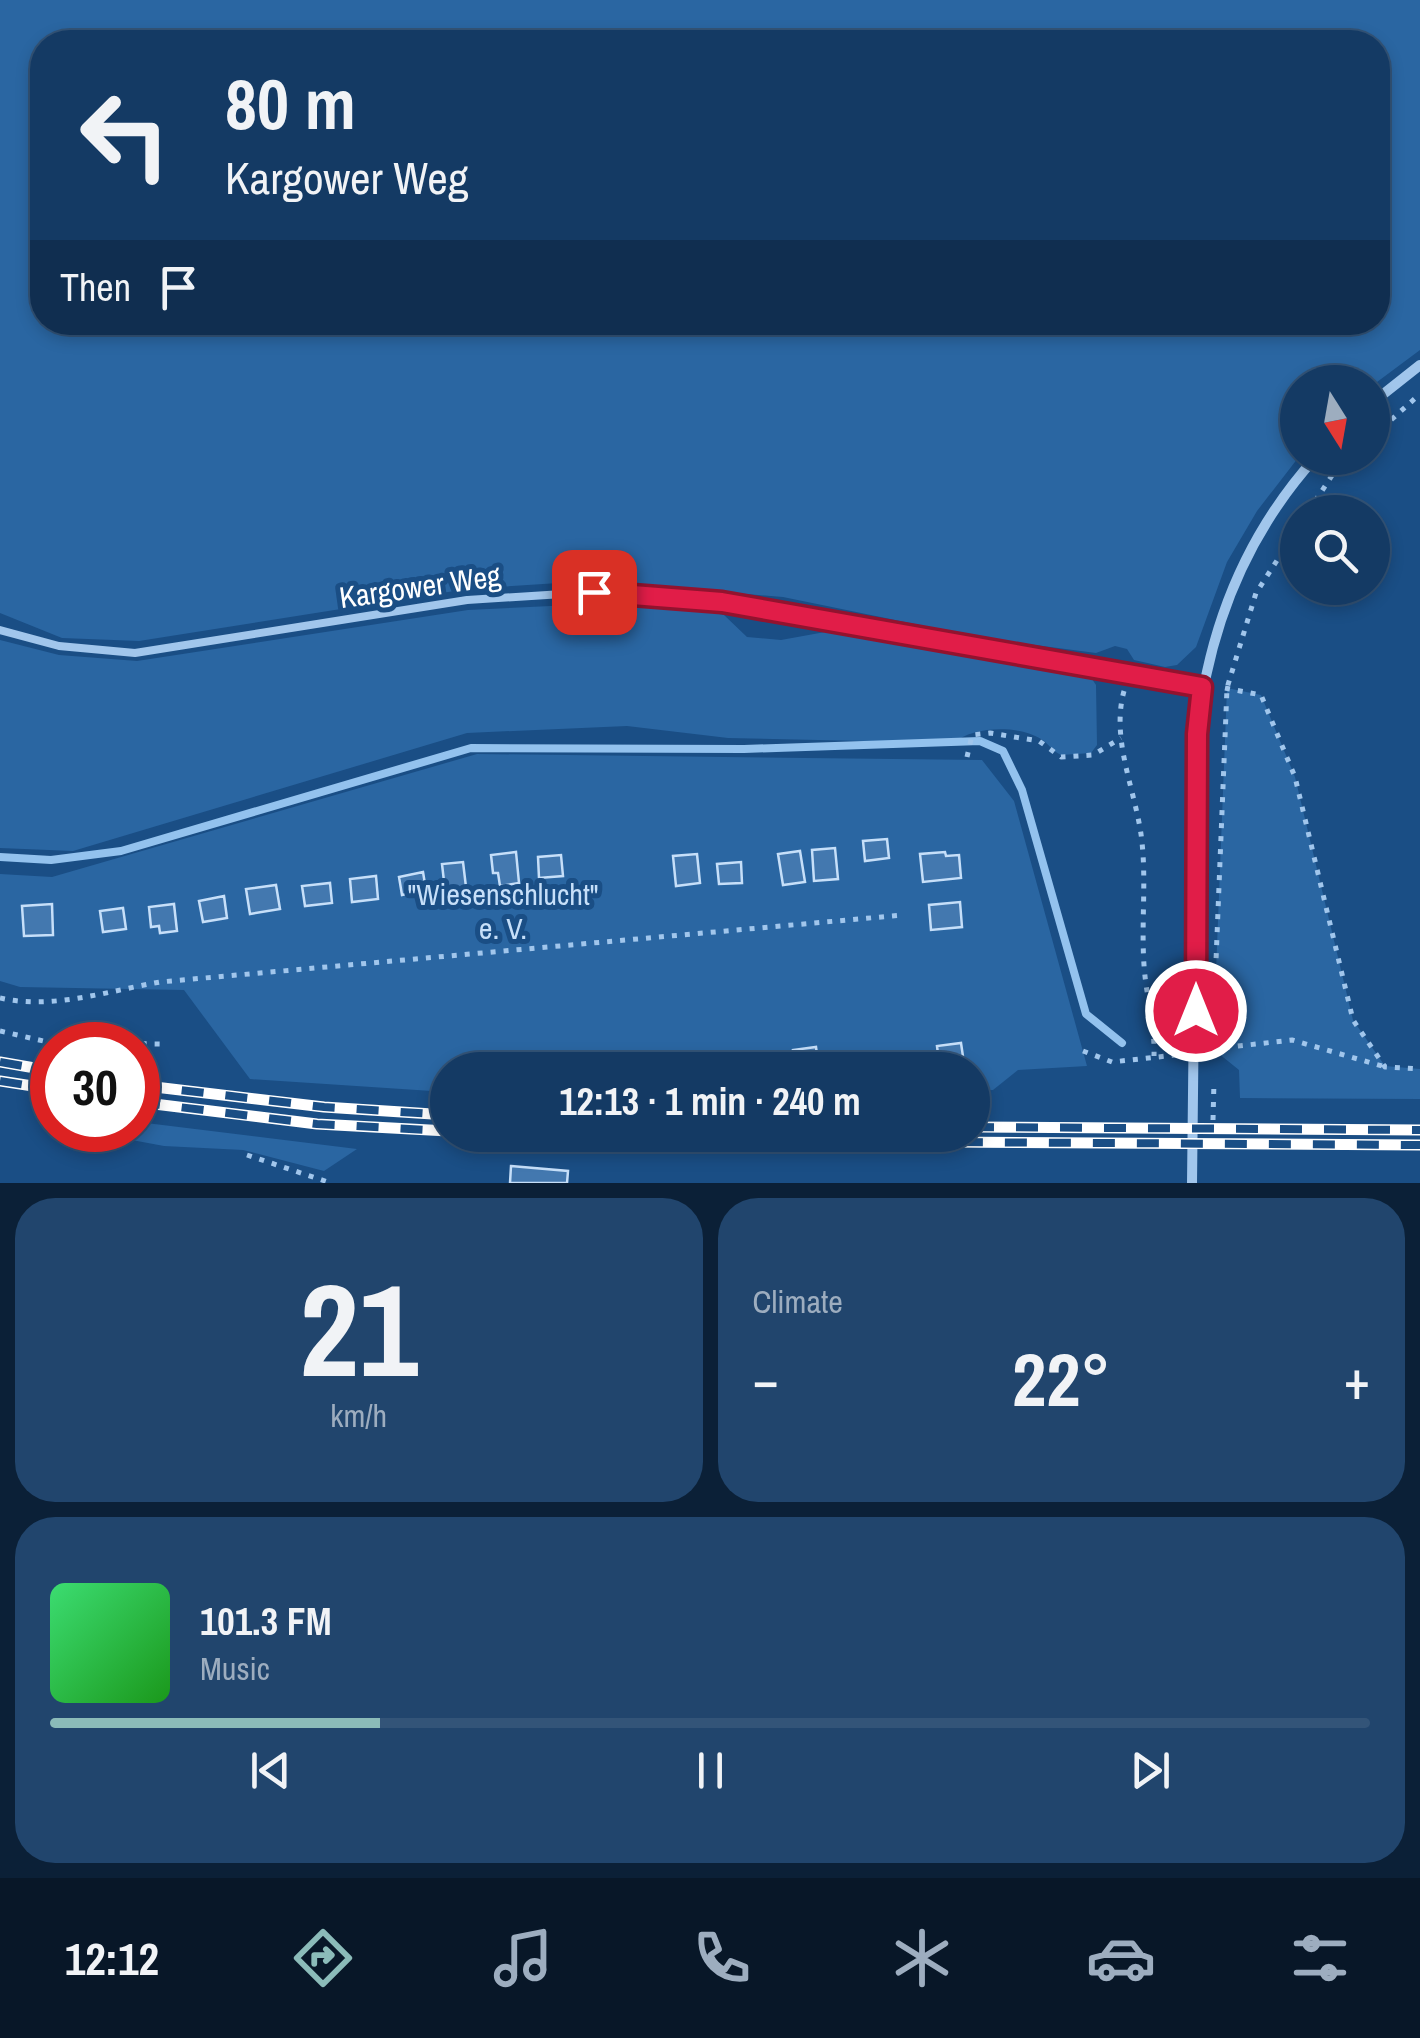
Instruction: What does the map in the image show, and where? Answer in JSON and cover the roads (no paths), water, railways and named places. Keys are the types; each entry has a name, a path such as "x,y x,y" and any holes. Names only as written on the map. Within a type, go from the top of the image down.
{"street":[{"path":"1390,389 1420,366"},
{"path":"1192,1183 1197,734 1202,687 1218,619 1240,566 1266,522 1302,475"}],"lane":[{"name":"Kargower Weg","path":"0,630 59,646 135,652 467,600 594,592 722,602 1202,687"}],"waterway":[{"path":"0,857 51,860 121,851 471,748 744,749 980,741 1003,751 1022,790 1086,1014 1122,1043"}],"railway":[{"path":"0,1062 30,1067"},
{"path":"0,1081 30,1086"},
{"path":"160,1088 324,1107 430,1114"},
{"path":"160,1105 317,1124 430,1130"},
{"path":"990,1127 1420,1130"},
{"path":"990,1142 1420,1145"}],"park label":[{"name":"\"Wiesenschlucht\" e. V.","path":"503,912"}]}
